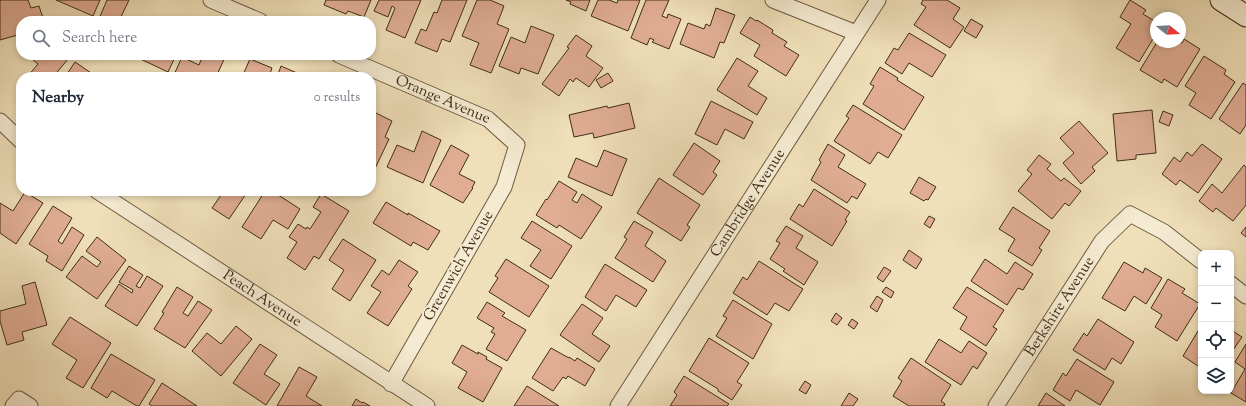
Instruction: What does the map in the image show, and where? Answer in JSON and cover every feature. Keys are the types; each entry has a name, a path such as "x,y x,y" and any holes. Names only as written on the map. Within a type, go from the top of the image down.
{"main road":[{"path":"1221,0 1246,16"}],"street":[{"path":"211,0 248,16"},
{"path":"773,0 856,34"},
{"name":"Cambridge Avenue","path":"618,406 878,0"},
{"name":"Orange Avenue","path":"351,60 488,119 517,145"},
{"path":"0,121 16,136"},
{"name":"Greenwich Avenue","path":"391,384 504,187 517,145"},
{"name":"Peach Avenue","path":"105,196 391,384 427,406"},
{"name":"Berkshire Avenue","path":"996,406 1102,241 1130,214 1164,232 1198,259"},
{"path":"1234,286 1246,296"}],"building":[{"path":"0,0 28,0 31,8 39,6 42,16 16,16 16,35 0,40"},
{"path":"56,0 100,0 93,16"},
{"path":"107,0 129,0 121,16 100,16"},
{"path":"326,0 371,0 364,16 348,11 346,14 324,5"},
{"path":"379,0 421,0 405,38 386,30 395,8 392,6 388,17 374,11"},
{"path":"442,0 467,0 450,42 442,39 437,52 415,43 421,29 426,31 434,12 437,13"},
{"path":"477,0 490,0 504,6 497,24 509,29 491,73 470,65 479,43 462,36"},
{"path":"566,0 590,0 586,11 570,4 571,2"},
{"path":"598,0 609,0 617,3 618,0 640,0 628,31 591,16"},
{"path":"646,0 669,0 662,16 667,18 668,14 681,19 669,49 652,42 654,40 650,38 647,45 631,38"},
{"path":"923,0 947,0 960,8 953,19 964,27 950,48 914,25 926,7 921,4"},
{"path":"1130,0 1146,10 1143,14 1150,18 1150,44 1139,62 1116,48 1131,24 1120,17"},
{"path":"716,8 735,15 724,43 720,42 714,58 680,44 688,23 704,29 706,24 710,26"},
{"path":"750,17 773,30 772,33 787,42 784,46 799,55 786,76 754,56 760,45 740,33"},
{"path":"971,19 983,26 976,38 964,31"},
{"path":"531,26 554,35 538,74 521,68 519,74 499,66 511,37 525,43"},
{"path":"909,33 946,55 932,77 909,63 902,74 885,63 894,48 898,50"},
{"path":"576,35 592,46 586,56 603,68 589,87 576,78 573,82 570,79 559,96 542,84 569,48 567,47"},
{"path":"1186,40 1200,49 1177,87 1164,79 1162,83 1140,70 1153,48 1186,48"},
{"path":"1204,56 1226,70 1224,74 1235,82 1211,119 1189,105 1196,93 1185,86"},
{"path":"737,58 758,71 748,86 767,98 757,115 717,90"},
{"path":"33,60 67,60 57,72 31,72 38,64"},
{"path":"143,60 174,60 168,72"},
{"path":"181,60 188,60 199,65 201,60 224,60 218,72 175,72"},
{"path":"250,60 272,68 271,72 244,72"},
{"path":"75,62 90,72 68,72"},
{"path":"281,66 295,72 279,72"},
{"path":"880,67 924,97 904,130 863,104 874,86 870,84"},
{"path":"608,73 613,81 601,88 596,80"},
{"path":"1243,83 1246,85 1246,125 1240,134 1219,119"},
{"path":"711,101 753,122 744,139 725,129 717,145 695,134"},
{"path":"629,103 635,128 594,138 593,133 574,137 569,115 607,106 608,108"},
{"path":"853,105 902,135 888,158 878,152 870,164 834,141 849,118 846,116"},
{"path":"1152,110 1156,153 1136,155 1136,159 1117,161 1113,114"},
{"path":"1163,111 1173,115 1169,126 1159,122"},
{"path":"376,113 392,121 385,137 389,139 376,166"},
{"path":"1079,121 1108,153 1092,167 1095,171 1081,184 1063,163 1074,153 1060,138"},
{"path":"422,131 441,140 423,183 387,167 397,145 414,152"},
{"path":"694,143 720,161 713,172 717,175 703,195 673,175"},
{"path":"828,144 845,155 838,167 866,184 857,199 852,196 847,203 811,180 821,162 819,160"},
{"path":"1202,144 1222,159 1198,193 1180,180 1176,185 1162,174 1174,157 1180,162 1187,152 1192,156"},
{"path":"451,145 469,155 459,174 475,182 473,188 463,203 430,185"},
{"path":"604,150 627,159 612,196 568,177 576,158 597,167"},
{"path":"1039,155 1051,164 1047,169 1061,181 1064,178 1081,191 1069,206 1065,203 1052,219 1018,191 1032,174 1027,170"},
{"path":"1244,165 1246,167 1246,205 1233,221 1216,208 1213,212 1199,201 1212,184 1222,193"},
{"path":"919,177 936,187 928,200 926,199 924,201 910,193"},
{"path":"659,178 700,205 687,225 690,227 681,241 637,213"},
{"path":"559,181 577,192 572,200 577,203 582,194 602,207 581,239 559,225 557,228 536,215"},
{"path":"814,189 850,212 845,220 847,221 832,246 790,219 799,204 803,207"},
{"path":"22,196 32,196 43,203 16,244 0,233 0,203 13,211"},
{"path":"220,196 245,196 229,219 212,208"},
{"path":"262,196 280,196 300,209 288,229 273,220 261,239 242,227"},
{"path":"320,196 324,196 349,211 319,259 314,256 305,270 287,258 297,242 289,237 298,224 306,229 307,227 310,229 321,212 313,207"},
{"path":"386,202 440,231 428,250 413,242 411,246 373,223"},
{"path":"53,206 72,218 58,241 62,244 72,227 84,235 62,271 46,261 48,256 29,244"},
{"path":"1013,207 1050,231 1039,248 1042,250 1032,266 1008,251 1015,239 999,229"},
{"path":"929,216 935,219 930,228 924,224"},
{"path":"532,221 572,246 551,279 530,266 541,250 521,238"},
{"path":"634,221 653,232 645,246 666,261 653,282 615,258 627,239 624,237"},
{"path":"786,226 803,236 796,248 818,262 804,285 783,271 785,269 770,259 780,243 776,241"},
{"path":"1246,227 1246,237 1241,233"},
{"path":"97,237 126,260 97,299 66,277 82,256 97,267 101,262 86,251"},
{"path":"343,239 376,260 350,301 332,289 344,270 329,260"},
{"path":"909,250 922,259 916,269 903,260"},
{"path":"506,259 549,286 529,317 489,292 498,278 495,276"},
{"path":"985,259 1007,274 1015,262 1033,274 1023,290 1018,288 1007,305 971,281"},
{"path":"399,260 418,272 408,286 412,289 388,326 367,313 381,292 371,286 382,270 389,275"},
{"path":"759,261 803,289 789,311 775,303 767,315 733,293 743,277 747,280"},
{"path":"1124,262 1143,273 1145,268 1162,278 1146,304 1134,296 1125,311 1102,298"},
{"path":"605,264 647,290 636,307 616,295 606,311 585,297"},
{"path":"129,266 143,275 136,286 140,288 147,276 163,286 137,326 105,306 119,284 132,293 133,290 119,282"},
{"path":"884,267 891,271 883,282 877,278"},
{"path":"1168,279 1185,289 1182,293 1198,303 1198,307 1177,341 1155,327 1162,315 1151,308"},
{"path":"35,282 47,325 22,332 24,340 7,345 0,321 0,311 26,304 22,286"},
{"path":"177,287 193,297 183,313 188,316 198,301 212,310 185,348 154,329"},
{"path":"886,287 894,292 891,298 882,292"},
{"path":"967,287 1004,310 993,327 997,329 986,346 960,329 967,317 953,308"},
{"path":"877,296 883,300 877,312 870,307"},
{"path":"733,300 772,324 753,359 716,336 727,318 723,316"},
{"path":"487,302 505,313 502,316 526,330 507,361 486,349 495,334 491,332 494,328 477,318"},
{"path":"582,304 603,318 592,334 610,346 599,362 560,335"},
{"path":"836,313 842,318 837,325 831,321"},
{"path":"70,317 111,343 83,388 66,378 77,360 52,344"},
{"path":"852,319 858,323 854,329 848,325"},
{"path":"1098,319 1134,342 1121,364 1112,358 1105,370 1073,350 1084,333 1087,336"},
{"path":"236,326 252,339 221,376 192,351 207,333 221,344"},
{"path":"1198,331 1198,366 1183,356"},
{"path":"1234,332 1242,337 1234,349"},
{"path":"709,338 749,363 737,382 742,385 732,400 718,391 718,389 689,371"},
{"path":"939,339 961,353 969,341 987,353 977,369 973,366 961,385 925,362"},
{"path":"260,344 277,355 264,374 280,384 266,405 233,383"},
{"path":"1246,344 1246,402 1233,394 1234,394 1234,388 1245,369 1235,362"},
{"path":"462,345 487,357 486,359 502,368 483,402 458,388 467,372 452,363"},
{"path":"551,348 575,361 577,358 595,369 585,386 568,376 566,379 563,377 553,391 532,378"},
{"path":"111,354 155,380 139,406 112,391 107,398 91,388"},
{"path":"911,358 951,385 941,401 945,404 944,406 909,406 893,396 902,381 898,378"},
{"path":"1077,359 1114,382 1100,405 1076,390 1070,401 1053,390 1063,373 1066,376"},
{"path":"299,367 317,377 306,396 322,406 277,406"},
{"path":"684,376 729,404 727,406 670,406 677,395 674,392"},
{"path":"805,381 811,385 806,394 799,390"},
{"path":"162,383 197,406 152,406 149,404"},
{"path":"527,386 559,406 514,406"},
{"path":"849,393 858,399 853,406 841,406"},
{"path":"1046,393 1065,406 1038,406"},
{"path":"356,399 362,403 363,402 370,406 352,406"}]}
